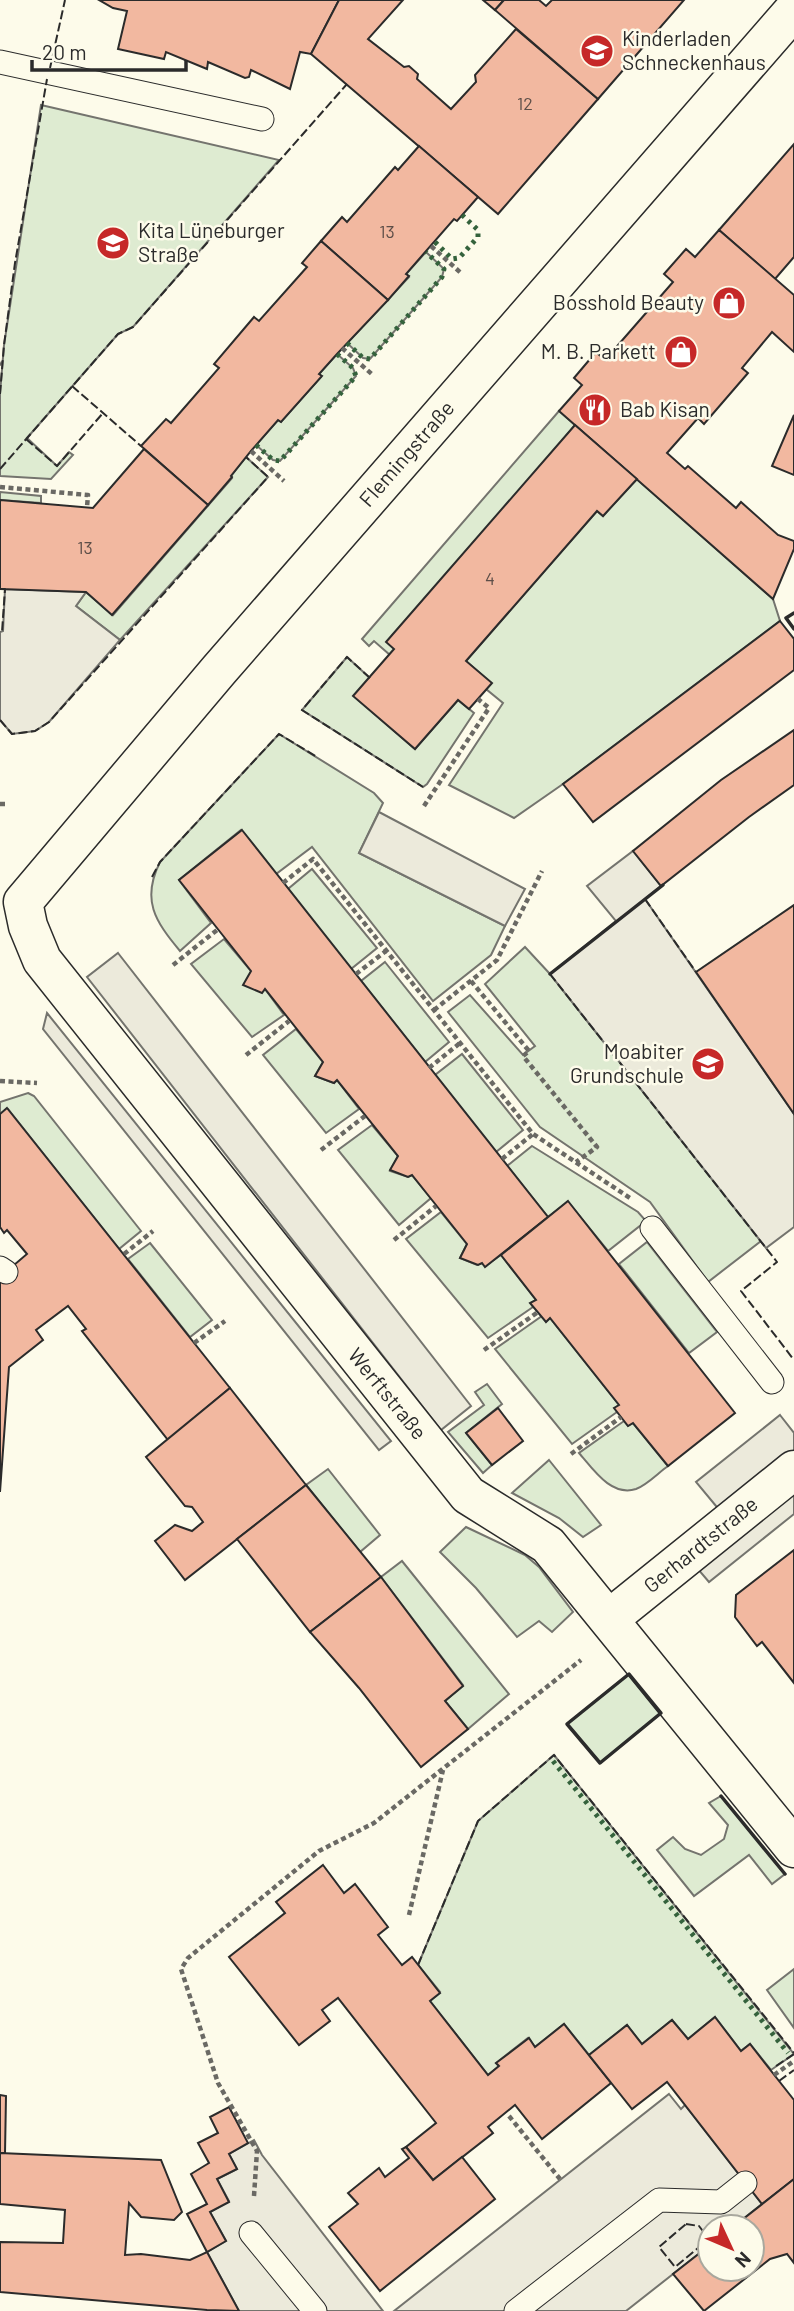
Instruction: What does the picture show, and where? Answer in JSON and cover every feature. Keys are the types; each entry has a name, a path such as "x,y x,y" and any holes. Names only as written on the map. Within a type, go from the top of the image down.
{"street":[{"name":"Flemingstraße","path":"23,902 219,670 794,9"},
{"name":"Werftstraße","path":"23,902 28,926 42,960 459,1484 468,1495 548,1545 794,1848"},
{"name":"Gerhardtstraße","path":"613,1625 794,1471"}],"lane":[{"path":"0,62 262,119"},
{"path":"652,1228 772,1382"},
{"path":"516,2311 659,2200 721,2202 745,2183"},
{"path":"251,2233 315,2311"}],"path":[{"path":"430,246 462,274"},
{"path":"342,348 374,376"},
{"path":"251,451 284,481"},
{"path":"0,487 88,495 87,507"},
{"path":"425,806 489,708 478,699"},
{"path":"284,883 313,859 533,1134 642,1207 659,1222 652,1228"},
{"path":"434,1010 497,960 542,871"},
{"path":"173,965 217,930"},
{"path":"356,974 386,951"},
{"path":"471,981 529,1051 523,1056 597,1147 576,1162"},
{"path":"246,1055 289,1021"},
{"path":"429,1068 460,1043"},
{"path":"0,1081 37,1083"},
{"path":"321,1150 365,1116"},
{"path":"502,1159 533,1134"},
{"path":"394,1240 436,1206"},
{"path":"124,1254 153,1231"},
{"path":"484,1350 538,1312"},
{"path":"194,1343 225,1321"},
{"path":"570,1454 621,1417"},
{"path":"251,2233 257,2151 218,2083 181,1969 188,1958 319,1851 374,1823 613,1625"},
{"path":"409,1915 443,1768"},
{"path":"775,2075 794,2061"},
{"path":"509,2116 560,2179"}],"green space":[{"name":"Kita Lüneburger Straße","path":"41,105 279,160 133,327 118,334 27,438 57,466 69,452 73,455 51,479 0,476 0,394 4,345"},
{"path":"426,252 444,269 442,277 370,359 363,358 347,343 409,277 406,274"},
{"path":"337,354 353,368 356,376 280,461 273,460 256,445 278,420 281,422 321,377 319,374"},
{"path":"559,411 575,425 390,655 374,641 369,646 362,639"},
{"path":"246,457 268,477 120,640 76,606 86,592 113,615 232,478"},
{"path":"637,479 773,599 780,621 514,818 449,785 503,703 486,689 491,683 466,661 597,511 603,516"},
{"path":"0,492 41,496 41,503 0,500"},
{"path":"347,657 370,678 354,696 415,749 458,700 474,713 423,787 302,710"},
{"path":"279,734 374,793 383,803 359,853 505,926 491,955 433,1001 312,847 276,874 241,830 179,880 211,923 180,951 158,920 151,899 154,876 160,862"},
{"path":"312,869 377,948 351,969 288,889"},
{"path":"224,939 251,971 262,992 265,989 284,1015 252,1037 191,964"},
{"path":"525,947 550,974 761,1241 708,1282 650,1202 540,1127 448,1012 470,995 523,1055 535,1046 485,984"},
{"path":"385,962 449,1042 425,1062 361,981"},
{"path":"296,1029 323,1062 315,1076 334,1083 337,1080 359,1109 326,1133 263,1055"},
{"path":"462,1054 523,1130 496,1152 435,1075"},
{"path":"28,1093 34,1096 141,1231 119,1249 8,1109 0,1114 0,1102"},
{"path":"372,1125 398,1156 390,1171 408,1177 412,1175 431,1198 399,1225 338,1150"},
{"path":"532,1146 638,1212 646,1221 608,1251 568,1202 548,1217 507,1166"},
{"path":"441,1212 467,1244 460,1258 485,1266 501,1255 536,1300 531,1303 533,1307 488,1338 406,1239"},
{"path":"647,1242 717,1332 689,1353 619,1264"},
{"path":"150,1243 212,1320 190,1337 128,1259"},
{"path":"542,1316 546,1322 550,1318 619,1405 615,1408 617,1412 572,1444 495,1349"},
{"path":"487,1384 502,1404 466,1433 492,1465 483,1473 448,1432 484,1405 475,1392"},
{"path":"624,1421 628,1426 633,1423 668,1466 640,1487 627,1490 619,1489 603,1480 579,1453"},
{"path":"549,1460 601,1525 583,1537 559,1518 512,1493"},
{"path":"328,1469 380,1535 360,1552 306,1485"},
{"path":"466,1527 525,1555 539,1567 573,1612 552,1632 539,1621 517,1637 476,1588 440,1552"},
{"path":"402,1561 509,1694 468,1729 445,1701 463,1685 381,1577"},
{"path":"629,1674 661,1713 600,1763 567,1724"},
{"path":"554,1755 794,2054 771,2070 750,2044 741,2051 715,2017 688,2039 672,2020 642,2044 627,2025 589,2055 564,2024 535,2047 528,2038 496,2063 499,2066 488,2075 430,2001 440,1992 418,1965 478,1821"},
{"path":"721,1796 785,1874 772,1884 749,1855 694,1896 657,1850 673,1837 685,1849 701,1855 724,1839 728,1825 709,1803"},
{"path":"794,1969 794,2028 767,1990"}],"shaded area":[{"path":"5,589 86,592 76,606 120,640 49,722 35,731 12,734 0,720 0,632 3,631"},
{"path":"379,812 525,889 505,926 359,853"},
{"path":"633,851 661,886 645,899 794,1114 794,1227 766,1248 550,974 616,921 587,886"},
{"path":"118,953 471,1406 441,1430 87,977"},
{"path":"47,1013 391,1441 379,1450 43,1029"},
{"path":"780,1415 794,1433 794,1455 721,1512 696,1482"},
{"path":"794,1491 794,1514 709,1582 697,1568"},
{"path":"669,2094 681,2109 685,2105 762,2204 751,2213 696,2213 696,2256 626,2311 394,2311"},
{"path":"254,2140 262,2155 383,2311 239,2311 207,2252 226,2241 210,2212 229,2201 217,2179 237,2169 229,2154"}],"building":[{"path":"99,0 339,0 311,54 300,52 290,89 251,70 249,77 245,78 208,62 207,69 166,52 164,59 118,49 127,11 113,8"},
{"path":"339,0 403,0 368,39 404,67 409,66 418,74 417,79 451,109 476,82 475,75 516,29 598,99 498,214 311,54"},
{"path":"483,0 504,0 495,10"},
{"path":"504,0 539,0 546,6 552,0 684,0 598,99 495,10"},
{"path":"794,144 794,257 775,279 719,230"},
{"path":"419,146 478,197 457,221 454,219 406,274 409,276 388,300 321,241 342,217 347,222 395,167 398,170"},
{"path":"719,230 794,295 794,352 772,332 742,368 748,373 704,424 698,418 667,453 685,469 688,466 736,508 741,502 778,535 794,541 794,549 773,599 559,411 582,385 574,378 596,352 605,360 673,282 664,274 686,249 695,257"},
{"path":"321,241 388,300 319,374 322,376 281,422 278,420 208,505 141,446 166,419 171,423 219,368 214,364 254,317 259,321 307,267 302,263"},
{"path":"794,415 794,475 772,466"},
{"path":"575,425 637,479 603,516 597,511 466,661 492,683 469,709 458,700 415,749 353,696 394,649 386,642"},
{"path":"144,449 208,505 112,615 86,592 0,589 0,500 93,508"},
{"path":"780,621 794,639 794,670 593,822 563,784"},
{"path":"794,730 794,785 661,886 633,851 721,780"},
{"path":"242,830 548,1217 485,1267 482,1263 478,1265 460,1258 467,1244 412,1175 408,1177 390,1170 398,1156 337,1080 334,1083 315,1076 323,1062 265,989 262,993 243,985 251,971 179,880"},
{"path":"794,905 794,1114 696,972"},
{"path":"7,1108 230,1388 168,1440 82,1331 86,1329 68,1306 36,1330 43,1340 9,1367 0,1492 0,1277 27,1254 7,1230 4,1233 0,1227 0,1114"},
{"path":"568,1201 735,1413 668,1466 633,1423 628,1426 614,1408 619,1405 550,1318 546,1322 530,1303 536,1300 501,1255"},
{"path":"230,1388 306,1485 185,1580 155,1541 175,1525 192,1531 203,1522 192,1507 185,1506 146,1457"},
{"path":"498,1408 523,1441 492,1465 466,1433"},
{"path":"306,1485 381,1577 310,1632 237,1539"},
{"path":"794,1550 794,1683 762,1642 757,1646 735,1617 736,1595"},
{"path":"381,1577 463,1686 445,1701 468,1729 421,1767 359,1688 310,1632"},
{"path":"323,1865 344,1893 355,1884 388,1927 378,1935 402,1965 412,1957 440,1993 430,2001 488,2075 499,2066 496,2063 529,2038 535,2047 564,2024 611,2083 542,2139 515,2105 488,2127 493,2133 433,2180 406,2147 436,2123 338,1998 322,2010 330,2021 299,2045 229,1957 285,1913 276,1902"},
{"path":"715,2017 741,2051 750,2044 794,2100 794,2179 762,2204 667,2082 632,2109 589,2055 627,2025 642,2044 672,2020 688,2039"},
{"path":"0,2095 6,2096 5,2153 0,2153"},
{"path":"229,2107 248,2143 229,2154 237,2169 217,2179 229,2202 210,2212 226,2241 207,2252 187,2214 207,2204 191,2174 209,2163 198,2143 218,2133 210,2117"},
{"path":"406,2147 433,2180 462,2157 495,2199 380,2291 329,2227 358,2204 348,2193 379,2168 385,2177 409,2158 402,2149"},
{"path":"0,2153 161,2160 182,2212 174,2220 141,2217 129,2203 125,2255 141,2254 190,2260 207,2252 239,2311 0,2292 0,2242 63,2243 65,2210 0,2204"},
{"path":"794,2179 794,2263 787,2254 766,2262 766,2213 751,2213"},
{"path":"696,2256 696,2283 740,2283 704,2311 673,2274"}],"hedge":[{"path":"435,242 452,259 459,258 478,237 478,230 462,215"},
{"path":"347,343 363,358 370,359 442,277 444,269 426,252"},
{"path":"256,445 273,460 280,461 356,376 353,368 337,354"},
{"path":"553,1761 788,2053"}],"fence":[{"path":"50,68 65,0"},
{"path":"0,394 15,263 47,79"},
{"path":"0,469 118,334 133,327 347,84"},
{"path":"72,386 141,446"},
{"path":"26,439 57,466 103,413"},
{"path":"0,720 12,734 35,731 49,722 268,477 246,457"},
{"path":"0,589 5,589 0,632"},
{"path":"370,678 347,657 302,710 423,787"},
{"path":"152,877 160,862 279,734 317,757"},
{"path":"645,899 696,972"},
{"path":"550,974 777,1262 741,1291 794,1360"},
{"path":"418,1965 478,1821 554,1755 794,2053"},
{"path":"776,2066 794,2054"},
{"path":"779,2081 794,2070"},
{"path":"686,2224 699,2226 709,2239 675,2267 659,2247 686,2224"}],"wall":[{"path":"794,613 786,618 794,629"},
{"path":"550,974 663,885"},
{"path":"629,1674 661,1713 600,1763 567,1724 629,1674"},
{"path":"721,1796 785,1874"}],"place":[{"name":"Kinderladen Schneckenhaus","path":"597,51"},
{"name":"Kita Lüneburger Straße","path":"113,243"},
{"name":"Bosshold Beauty","path":"729,303"},
{"name":"M. B. Parkett","path":"681,352"},
{"name":"Bab Kisan","path":"595,410"},
{"name":"Moabiter Grundschule","path":"708,1064"}]}
